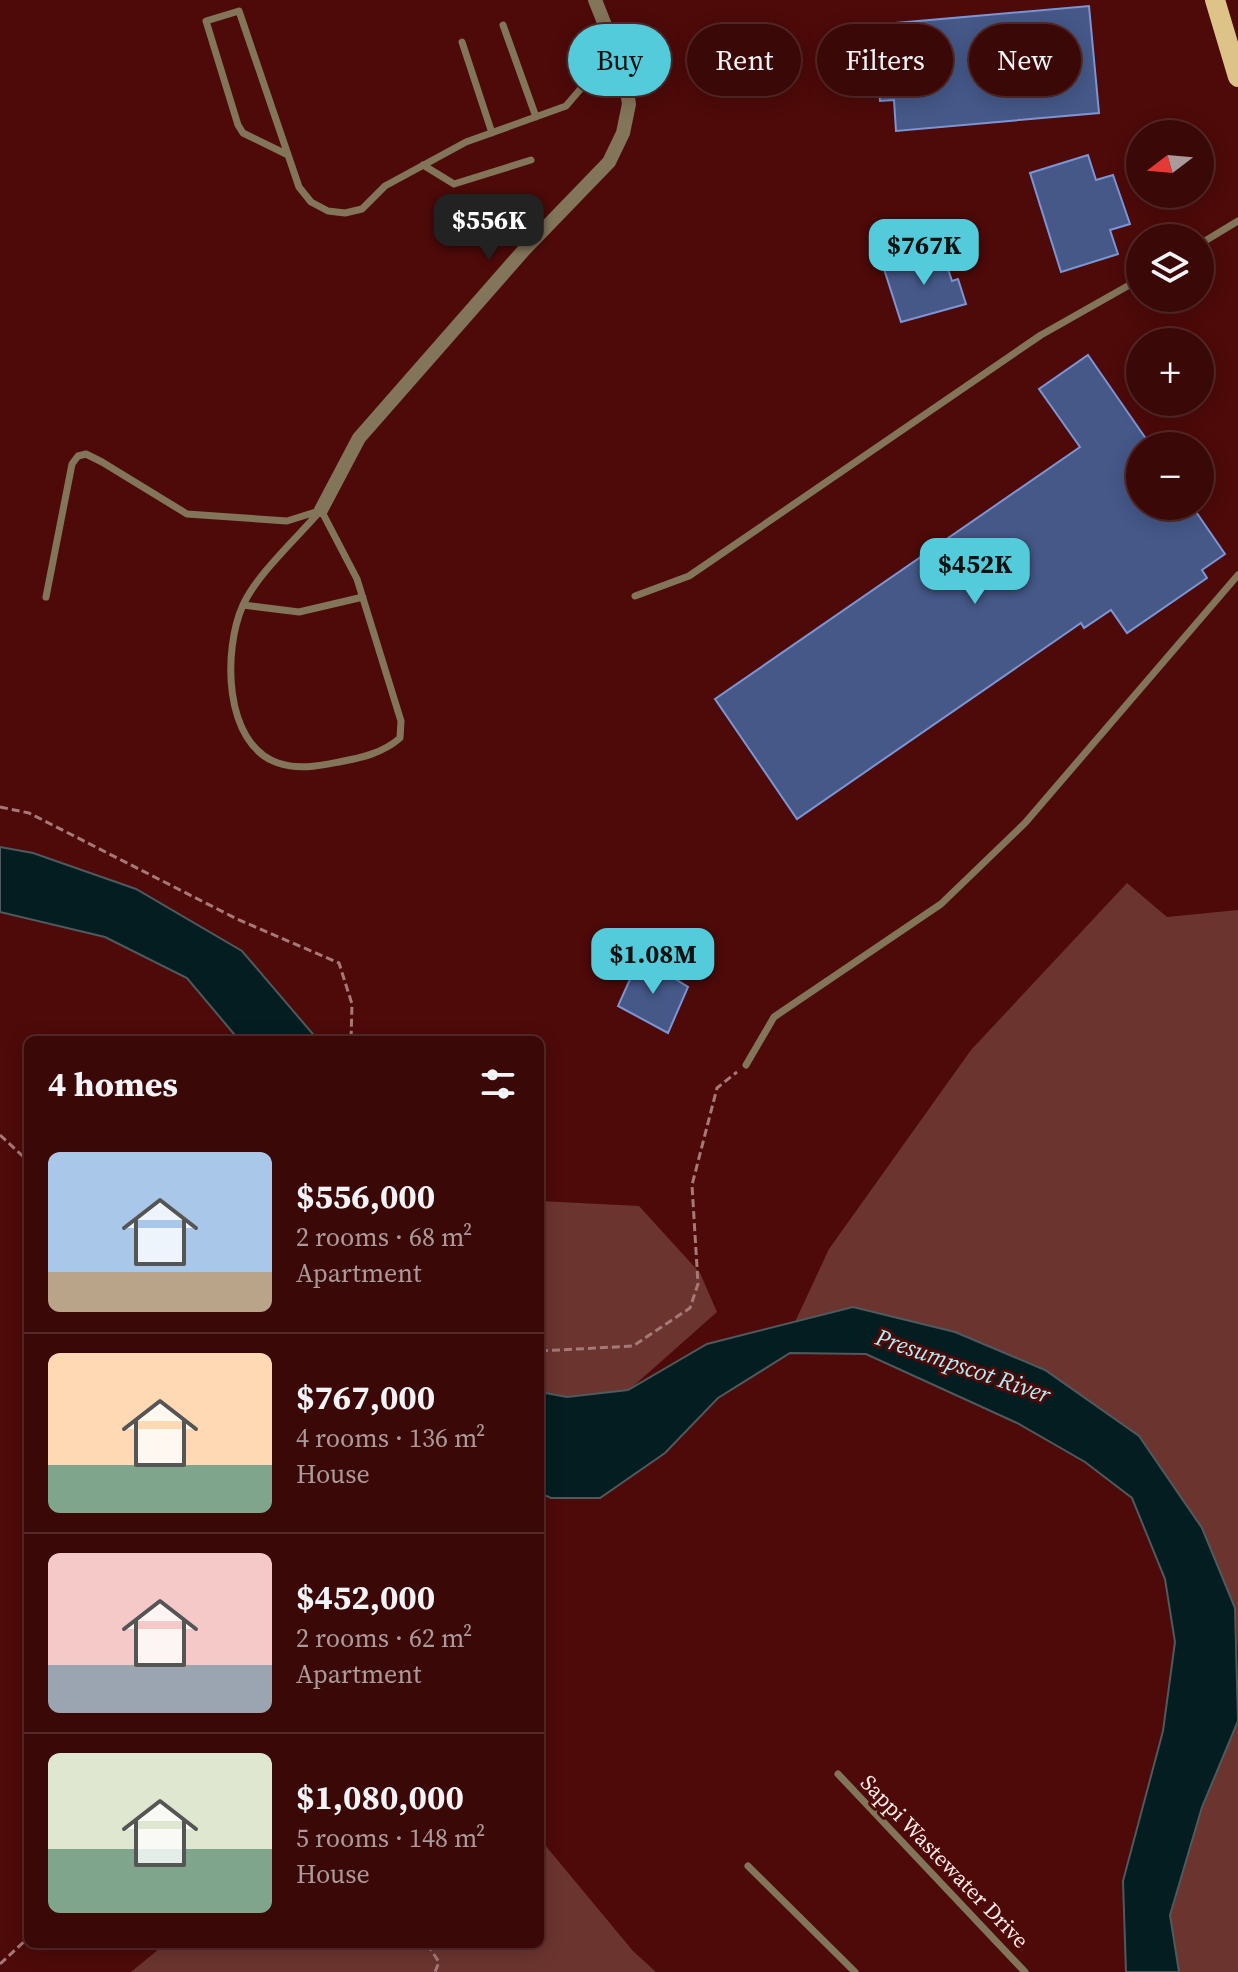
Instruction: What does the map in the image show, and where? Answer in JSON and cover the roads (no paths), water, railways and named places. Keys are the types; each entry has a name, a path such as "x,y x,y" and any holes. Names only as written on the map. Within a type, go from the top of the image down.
{"main road":[{"path":"1215,0 1238,77"}],"street":[{"path":"595,0 605,24"},
{"path":"321,510 359,438 524,250 609,162 623,133 629,104 627,96"}],"lane":[{"path":"288,155 243,133 238,125 206,21 239,11 299,187 311,202 328,211 345,213 362,209 385,186 423,165 492,133 566,106 575,96"},
{"path":"503,25 536,117"},
{"path":"462,42 492,133"},
{"path":"423,165 454,184 531,160"},
{"path":"1214,236 1238,221"},
{"path":"635,596 689,576 1041,335 1126,287"},
{"path":"46,597 72,464 78,456 86,454 102,462 187,514 287,521 321,510"},
{"path":"321,510 357,579 401,721 400,738 388,749 305,768 276,762 249,741 238,718 230,682 231,653 243,605 321,510"},
{"path":"746,1065 774,1017 941,904 1025,823 1238,575"},
{"path":"243,605 299,612 363,597"},
{"name":"Sappi Wastewater Drive","path":"838,1774 1025,1972"},
{"path":"748,1866 855,1972"}],"water":[{"path":"0,847 33,853 136,889 242,951 315,1036 236,1036 187,978 105,937 0,912"},
{"name":"Presumpscot River","path":"853,1307 955,1332 1045,1370 1139,1436 1202,1528 1235,1608 1238,1721 1202,1807 1170,1915 1179,1972 1126,1972 1123,1881 1163,1731 1175,1642 1165,1579 1132,1498 1085,1462 1017,1423 866,1354 790,1353 718,1398 665,1453 600,1498 551,1498 544,1495 544,1393 567,1397 628,1390 707,1344"}]}
